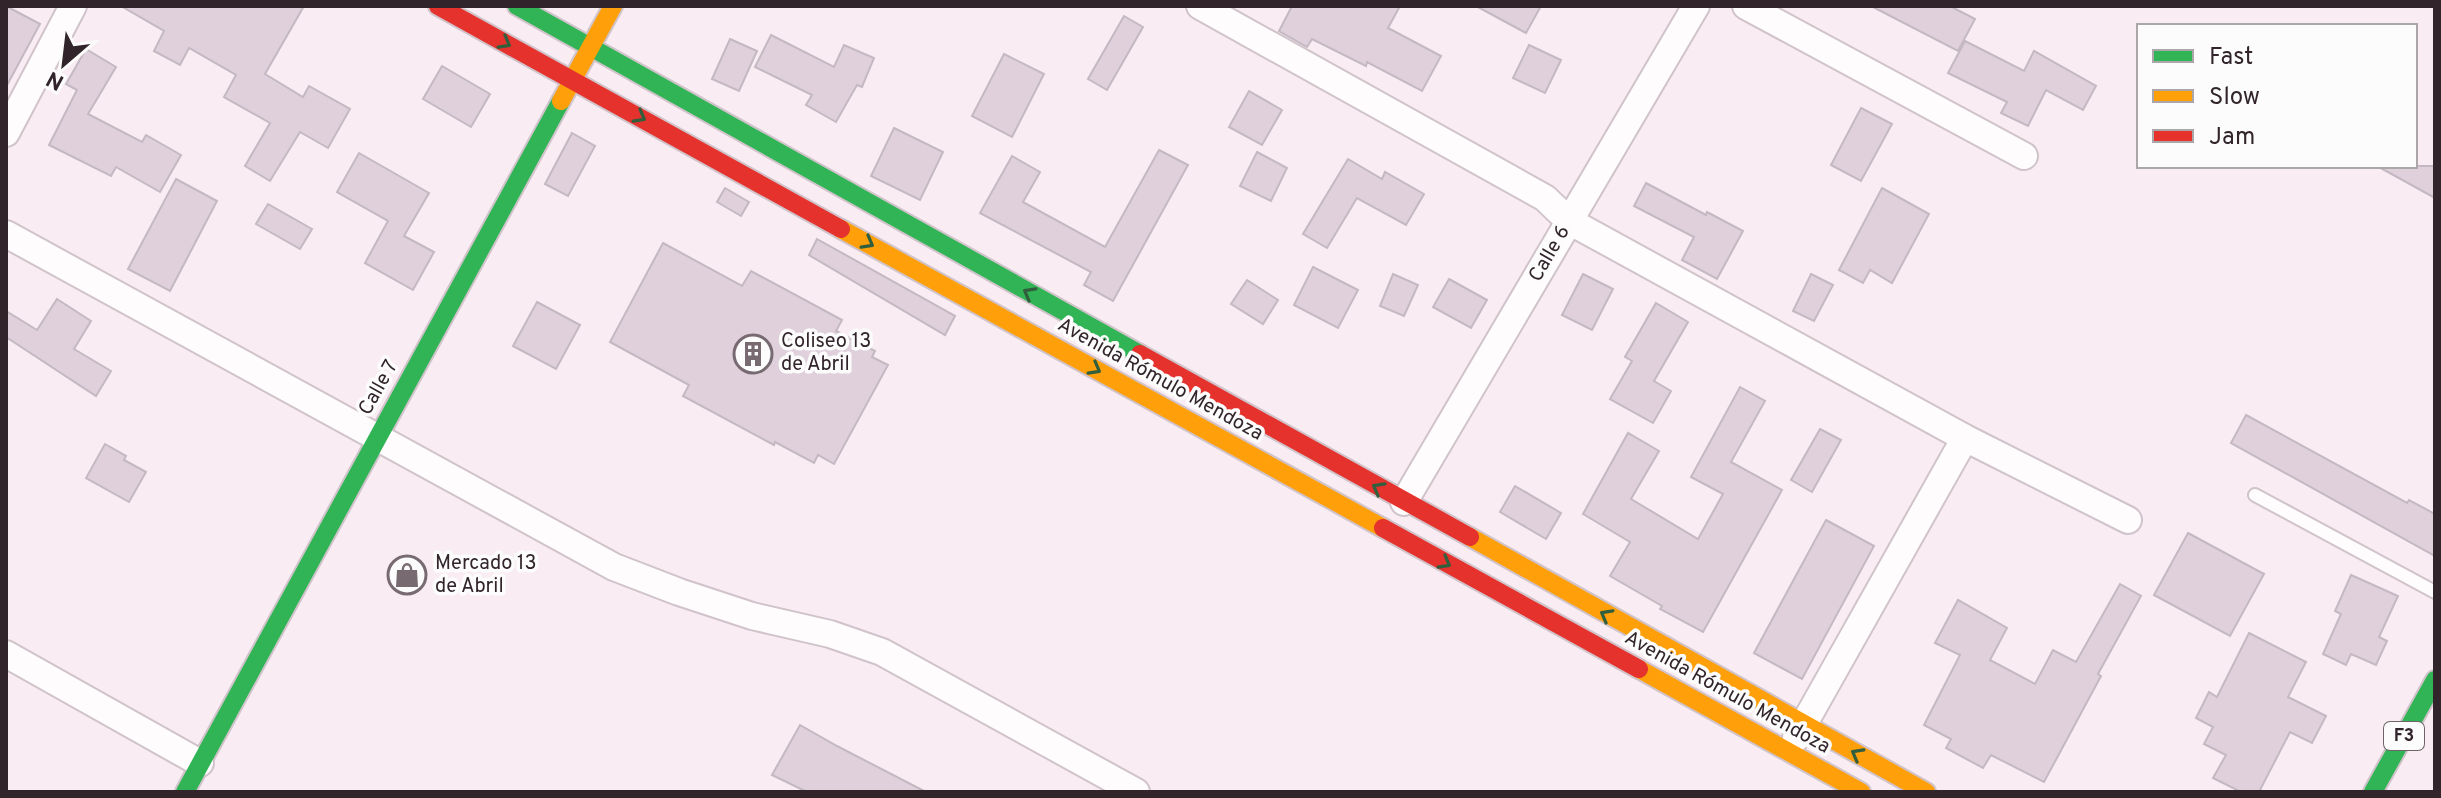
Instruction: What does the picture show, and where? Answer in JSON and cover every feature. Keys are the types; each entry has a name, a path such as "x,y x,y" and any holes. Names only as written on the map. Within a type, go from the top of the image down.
{"main road":[{"name":"Avenida Rómulo Mendoza","path":"438,6 1861,792"},
{"name":"Avenida Rómulo Mendoza","path":"517,6 1926,792"},
{"name":"Calle 7","path":"185,792 613,6"},
{"name":"F3","path":"2373,792 2435,680"}],"street":[{"path":"6,133 73,6"},
{"path":"1200,6 1545,198 1569,221 1965,438 2128,520"},
{"name":"Calle 6","path":"1404,502 1696,6"},
{"path":"1746,6 2024,156"},
{"path":"6,234 614,567 738,611 830,634 882,652 1136,792"},
{"path":"1790,753 1802,724 1965,438"},
{"path":"6,654 200,763"}],"lane":[{"path":"2255,495 2435,592"}],"building":[{"path":"6,6 40,24 6,87"},
{"path":"121,6 304,6 265,74 303,97 309,86 350,109 328,148 300,132 270,181 245,166 270,123 224,97 236,75 189,48 180,65 154,51 164,31"},
{"path":"1292,6 1400,6 1388,28 1441,56 1422,91 1367,62 1366,66 1312,39 1307,47 1279,31"},
{"path":"1476,6 1541,6 1526,33"},
{"path":"1871,6 1950,6 1975,19 1958,51"},
{"path":"1124,16 1143,27 1107,90 1088,79"},
{"path":"771,35 834,67 844,45 874,58 862,87 857,85 836,122 806,105 812,95 755,67"},
{"path":"730,39 757,51 739,91 712,79"},
{"path":"1965,41 2024,71 2034,51 2096,86 2083,110 2046,90 2028,126 2001,113 2007,102 1948,73"},
{"path":"1529,45 1561,60 1545,93 1513,78"},
{"path":"86,49 116,67 88,114 142,142 146,135 181,155 160,192 116,167 111,176 49,145 77,90 66,84"},
{"path":"1004,54 1044,74 1012,137 972,116"},
{"path":"442,66 490,94 471,127 423,99"},
{"path":"1249,91 1282,110 1262,145 1229,127"},
{"path":"1861,108 1892,124 1861,181 1831,165"},
{"path":"894,128 943,152 920,200 871,176"},
{"path":"572,133 595,146 568,196 545,184"},
{"path":"1159,150 1188,165 1113,301 1084,285 1091,272 980,213 1012,156 1040,172 1023,202 1105,247"},
{"path":"1257,152 1287,168 1271,201 1240,186"},
{"path":"359,153 429,193 404,236 434,252 413,290 365,263 388,221 337,192"},
{"path":"1348,159 1382,179 1385,172 1424,194 1406,225 1357,198 1327,248 1303,234"},
{"path":"2435,166 2435,198 2381,168"},
{"path":"176,179 217,201 170,291 128,269"},
{"path":"1646,183 1743,231 1717,279 1682,260 1694,237 1634,206"},
{"path":"725,188 749,202 741,216 717,202"},
{"path":"1882,188 1929,214 1892,283 1870,270 1863,283 1839,270"},
{"path":"268,204 312,229 300,249 256,224"},
{"path":"817,239 955,316 945,335 809,255"},
{"name":"Coliseo 13 de Abril","path":"663,243 742,286 751,271 842,320 836,331 875,351 872,357 888,365 834,464 818,455 814,463 775,442 774,445 683,396 689,385 610,342"},
{"path":"1313,267 1358,290 1338,328 1294,305"},
{"path":"1393,274 1418,285 1404,316 1380,306"},
{"path":"1583,274 1613,289 1592,330 1562,315"},
{"path":"1811,274 1833,285 1814,321 1793,311"},
{"path":"1449,279 1487,300 1471,328 1433,307"},
{"path":"1247,280 1278,300 1263,324 1231,304"},
{"path":"57,299 91,321 74,349 111,371 96,396 6,337 6,311 37,330"},
{"path":"537,302 580,325 556,369 513,346"},
{"path":"1656,303 1688,322 1654,381 1671,391 1653,423 1610,399 1632,361 1625,357"},
{"path":"1740,387 1765,401 1731,462 1782,490 1703,632 1660,609 1662,606 1610,576 1630,542 1583,514 1628,433 1659,451 1631,499 1698,539 1723,494 1691,477"},
{"path":"2246,415 2407,503 2409,500 2435,514 2435,556 2231,443"},
{"path":"1820,429 1841,440 1812,492 1791,480"},
{"path":"105,444 126,456 124,460 146,472 129,502 86,478"},
{"path":"1515,486 1561,513 1546,539 1500,512"},
{"path":"1826,520 1874,546 1802,679 1754,653"},
{"path":"2188,533 2264,574 2230,636 2154,595"},
{"path":"2351,575 2398,596 2379,637 2387,641 2376,665 2351,654 2346,665 2323,654 2341,614 2335,611"},
{"path":"2120,584 2141,596 2044,782 1991,755 1983,768 1946,748 1951,739 1924,725 1960,655 1935,643 1958,600 2007,628 1990,660 2035,684 2053,650 2076,662"},
{"path":"2249,633 2306,662 2288,697 2326,716 2312,743 2290,732 2259,792 2241,792 2213,778 2226,755 2204,744 2213,727 2196,718 2209,692 2217,697"},
{"path":"800,725 926,792 807,792 772,775"}],"traffic: fast":[{"path":"517,6 1140,354"},
{"path":"185,792 561,101"},
{"path":"2373,792 2435,680"}],"traffic: slow":[{"path":"561,101 613,6"},
{"path":"841,229 1383,528"},
{"path":"1470,537 1926,792"},
{"path":"1639,669 1861,792"}],"traffic: jam":[{"path":"438,6 841,229"},
{"path":"1140,354 1470,537"},
{"path":"1383,528 1639,669"}],"place":[{"name":"Coliseo 13 de Abril","path":"753,354"},
{"name":"Mercado 13 de Abril","path":"407,575"}]}
